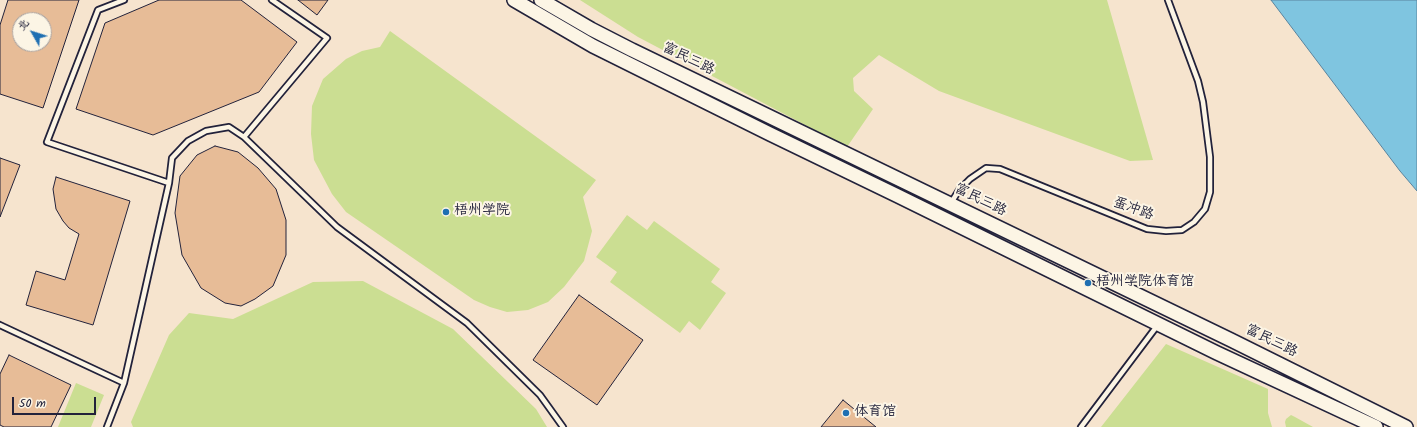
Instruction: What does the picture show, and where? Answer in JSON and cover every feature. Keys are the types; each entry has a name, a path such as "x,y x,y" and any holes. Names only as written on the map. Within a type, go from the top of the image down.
{"main road":[{"name":"富民三路","path":"514,0 600,49 1217,353 1376,427"},
{"name":"富民三路","path":"541,0 591,29 632,50 1231,340 1406,427"}],"lane":[{"path":"124,0 98,10 47,142 169,183"},
{"path":"244,137 327,38 272,0"},
{"name":"蛋冲路","path":"950,204 959,190 970,179 986,168 1000,169 1147,229 1166,231 1182,230 1194,222 1205,209 1210,192 1210,157 1203,102 1198,81 1168,0"},
{"path":"107,427 124,383 169,183 172,158 188,141 206,131 230,127 244,137 337,227 467,323 540,395 563,427"},
{"path":"1081,427 1158,324"},
{"path":"0,325 124,383"}],"green space":[{"path":"580,0 1107,0 1153,160 1130,161 939,91 879,55 853,78 854,91 873,109 847,147 638,37"},
{"path":"390,31 596,180 583,197 592,231 584,261 564,287 548,302 528,310 507,312 474,300 346,212 332,194 314,160 311,134 312,106 323,79 346,59 362,51 380,47"},
{"path":"627,215 647,230 654,221 720,269 711,282 726,293 700,330 689,321 680,333 610,282 617,272 596,257"},
{"path":"363,281 453,329 536,409 547,427 133,427 131,422 169,335 189,313 233,319 313,282"},
{"path":"1166,344 1268,389 1268,413 1272,427 1101,427"},
{"path":"76,383 104,395 91,427 58,427"},
{"path":"1291,415 1313,427 1286,427 1286,419"}],"water":[{"path":"1271,0 1417,0 1417,191 1400,171"}],"building":[{"path":"8,0 79,0 43,108 0,94 0,25"},
{"path":"159,0 241,0 297,42 259,92 153,135 76,109 105,23"},
{"path":"298,0 328,0 317,15"},
{"path":"215,146 238,152 258,168 276,189 286,220 286,255 273,286 255,299 241,306 225,303 201,288 182,255 175,213 180,176 197,155"},
{"path":"0,158 20,165 0,217"},
{"path":"56,177 130,201 93,325 26,305 36,271 65,280 79,234 69,228 56,209 53,189"},
{"path":"579,295 643,340 597,405 533,360"},
{"path":"9,355 71,385 51,427 4,427 0,425 0,374"},
{"name":"体育馆","path":"843,400 876,427 821,427"}],"place":[{"name":"梧州学院","path":"446,212"},
{"name":"梧州学院体育馆","path":"1088,283"},
{"name":"体育馆","path":"846,413"}]}
